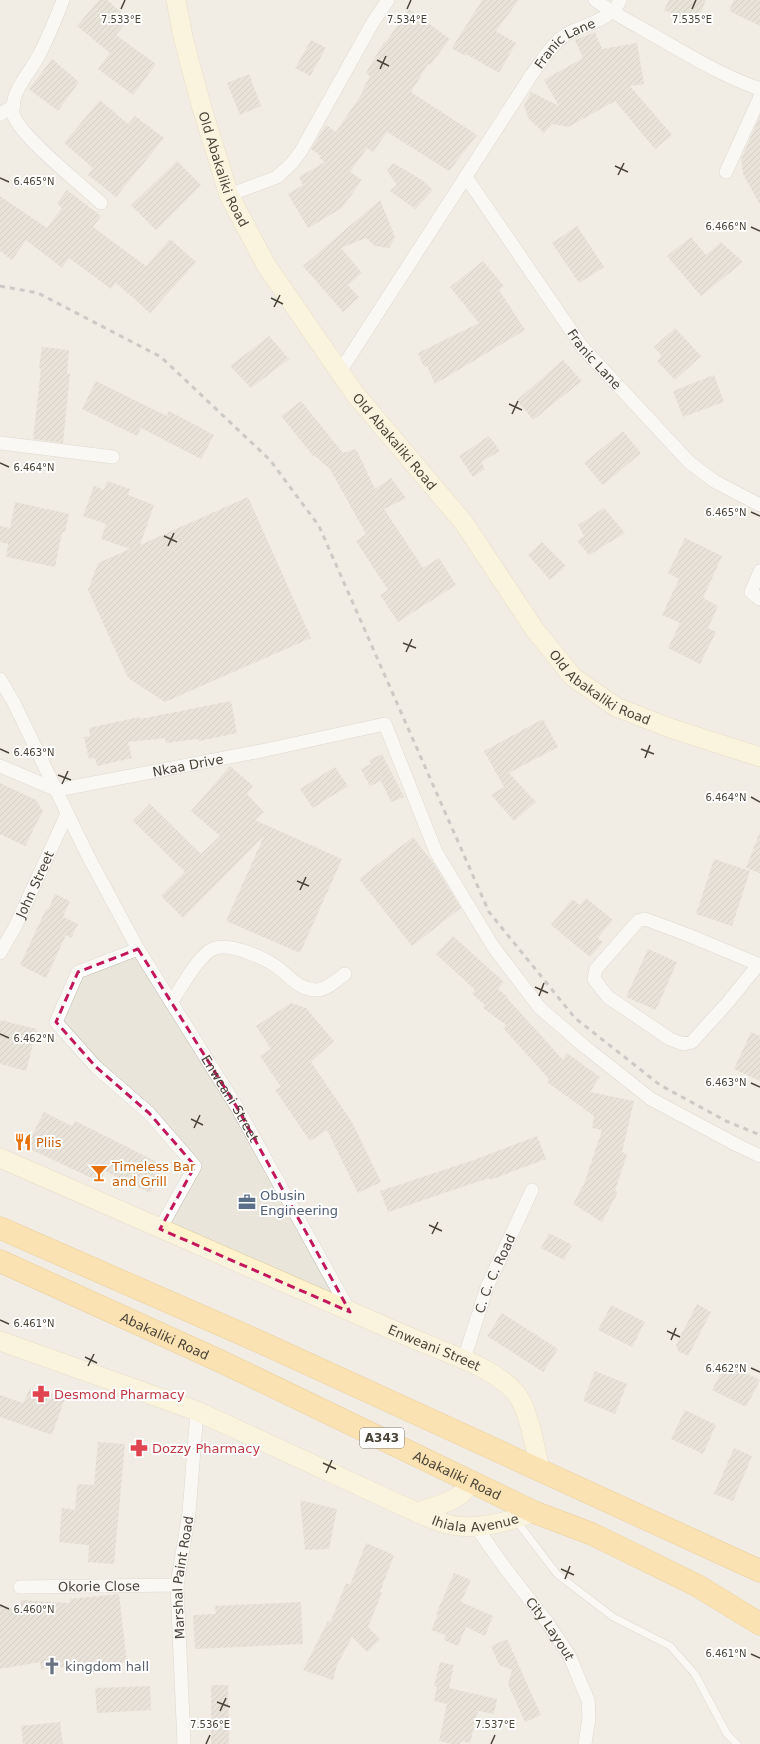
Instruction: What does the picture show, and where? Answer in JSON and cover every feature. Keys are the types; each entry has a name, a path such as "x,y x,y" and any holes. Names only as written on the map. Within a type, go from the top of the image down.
{"highway":[{"name":"A343","path":"0,1228 258,1341 760,1571"},
{"name":"Abakaliki Road","path":"0,1260 220,1361 470,1481 525,1515 592,1534 635,1554 698,1586 760,1624"}],"main road":[{"name":"Old Abakaliki Road","path":"176,0 183,37 201,105 229,195 266,265 339,373 464,522 535,630 573,677 616,706 670,728 760,757"},
{"path":"0,1158 350,1312"},
{"name":"Enweani Street","path":"350,1312 464,1360 489,1373 516,1393 526,1415 540,1469"},
{"name":"Ihiala Avenue","path":"0,1341 197,1411 443,1523 476,1527 525,1515"},
{"path":"509,1455 532,1438"},
{"name":"Ihiala Avenue","path":"416,1512 436,1506 460,1495 468,1488 470,1481"}],"street":[{"path":"63,0 40,54 16,95 14,118 29,138 101,203"},
{"path":"229,195 277,177 292,163 301,151 373,22 388,0"},
{"path":"595,0 611,12 745,83 760,89"},
{"name":"Franic Lane","path":"339,373 446,205 466,177 532,74 556,43 565,35 594,23 617,7 620,0"},
{"path":"726,172 760,97"},
{"path":"0,114 14,106"},
{"name":"Franic Lane","path":"466,177 583,348 689,462 714,481 760,505"},
{"path":"0,443 113,457"},
{"path":"760,571 751,592 760,600"},
{"name":"Enweani Street","path":"0,679 67,814 138,949 238,1109 350,1312"},
{"name":"Nkaa Drive","path":"56,790 261,751 385,724 436,852 494,948 540,1008 584,1046 651,1099 760,1156"},
{"path":"0,766 56,790"},
{"name":"John Street","path":"0,953 16,927 67,814"},
{"path":"645,919 688,935 759,965 692,1042 683,1044 670,1039 608,997 594,979 596,968 638,921 645,919"},
{"path":"171,1002 198,963 211,950 224,947 238,948 282,971 291,980 302,987 317,990 329,985 345,974"},
{"path":"138,949 78,972 56,1022 96,1067 149,1114 195,1166 160,1229"},
{"name":"C. C. C. Road","path":"464,1360 487,1286 532,1190"},
{"name":"Marshal Paint Road","path":"184,1744 177,1585 189,1513 197,1411"},
{"name":"City Layout","path":"476,1527 505,1568 547,1622 569,1655 588,1700 590,1718 584,1744"},
{"name":"Okorie Close","path":"20,1587 177,1585"}],"lane":[{"path":"525,1515 557,1574 613,1617 670,1646 695,1674 727,1734 737,1744"}],"highlighted area":[{"path":"138,949 238,1109 350,1312 160,1229 195,1166 149,1113 96,1067 56,1022 78,972"}],"shaded area":[{"path":"0,0 760,0 760,1744 0,1744"}],"building":[{"path":"99,0 107,0 129,19 116,35 156,64 133,95 98,69 110,53 77,26"},
{"path":"482,0 519,0 496,31 516,43 499,73 466,54 465,56 452,48"},
{"path":"669,0 706,0 696,24 664,10"},
{"path":"734,0 760,0 760,26 729,11"},
{"path":"409,9 450,39 430,65 428,64 411,92 477,135 449,171 387,132 373,152 367,148 350,172 362,180 342,208 308,228 288,194 303,185 299,177 325,162 319,158 321,156 311,149 326,125 336,132 363,92 362,91 370,76 366,73 384,42 386,42"},
{"path":"595,32 602,49 637,43 644,84 630,86 672,135 655,149 615,101 568,127 552,124 544,133 529,119 524,106 531,92 559,106 544,80 583,58 575,40"},
{"path":"311,40 326,48 310,76 295,68"},
{"path":"52,59 79,82 58,111 29,89"},
{"path":"249,74 261,106 240,115 227,83"},
{"path":"100,100 128,124 135,116 164,138 116,197 88,175 93,168 64,143"},
{"path":"760,116 760,205 743,174 741,159"},
{"path":"177,161 201,185 156,230 131,205"},
{"path":"393,163 422,180 433,190 415,209 390,191 397,185 387,171"},
{"path":"67,190 101,216 93,227 146,266 170,239 196,262 150,313 116,283 111,289 69,258 62,268 26,240 12,260 0,251 0,196 47,228 62,208 57,203"},
{"path":"380,200 395,237 389,248 375,246 366,238 341,248 362,273 348,285 359,297 343,312 303,266"},
{"path":"577,226 604,267 579,283 552,243"},
{"path":"691,237 706,255 721,242 743,262 701,296 667,256"},
{"path":"483,261 504,286 499,290 525,330 435,384 427,366 424,367 418,353 479,323 450,287"},
{"path":"675,328 701,356 675,380 657,361 662,356 654,347"},
{"path":"269,336 289,359 251,388 230,366"},
{"path":"42,347 69,350 67,374 70,374 63,443 33,439"},
{"path":"563,360 582,381 533,420 517,400"},
{"path":"714,375 724,402 683,417 673,391"},
{"path":"96,381 167,416 169,411 214,435 201,459 141,428 137,436 82,409"},
{"path":"301,401 343,453 356,449 375,489 391,478 406,498 384,509 423,568 439,558 456,585 398,622 380,595 388,590 356,541 366,534 330,469 315,456 314,457 281,416"},
{"path":"623,431 641,453 603,485 584,463"},
{"path":"489,436 500,451 481,462 485,469 473,477 459,456"},
{"path":"107,481 130,489 128,495 154,505 140,545 248,497 311,638 165,702 128,678 88,590 98,563 130,549 101,539 106,524 83,516 94,486 104,490"},
{"path":"15,502 69,514 65,532 62,532 55,567 6,557 8,544 0,542 0,526 10,528"},
{"path":"604,508 625,533 589,555 577,541 584,536 578,525"},
{"path":"685,538 722,556 703,598 718,606 708,628 716,632 700,664 668,648 680,623 662,615 679,579 668,573"},
{"path":"542,542 566,566 550,580 528,555"},
{"path":"231,701 237,733 199,741 198,739 166,743 165,738 128,742 132,758 97,766 95,758 89,759 84,737 90,736 89,728 139,717 140,719"},
{"path":"543,719 558,747 509,773 536,802 514,821 491,795 504,787 484,751"},
{"path":"382,754 404,797 391,802 381,781 370,786 361,769 371,764 369,760"},
{"path":"230,766 253,786 247,794 264,812 255,820 342,859 300,953 226,921 264,836 183,918 161,896 185,872 133,821 150,804 201,854 220,836 191,811"},
{"path":"335,767 348,786 313,808 300,789"},
{"path":"0,783 36,800 43,811 25,846 0,834"},
{"path":"760,834 760,873 746,868"},
{"path":"413,837 434,864 461,908 412,946 359,879"},
{"path":"714,859 750,871 732,926 696,914"},
{"path":"55,894 70,901 63,917 78,924 71,938 66,935 46,978 20,965 46,909 48,910"},
{"path":"586,898 613,920 598,938 603,942 590,957 551,925 572,899 580,905"},
{"path":"453,936 504,982 498,989 508,997 507,998 563,1060 567,1053 600,1077 590,1092 634,1101 622,1152 627,1154 615,1191 618,1192 602,1222 573,1204 584,1184 602,1130 592,1128 594,1116 547,1082 549,1079 503,1028 506,1025 483,1008 485,1005 472,994 475,990 436,954"},
{"path":"648,949 677,962 656,1010 626,997"},
{"path":"291,1003 306,1008 334,1041 311,1062 352,1122 381,1182 358,1193 327,1130 310,1141 275,1090 281,1087 260,1056 271,1049 256,1026"},
{"path":"0,1020 37,1029 26,1071 0,1064"},
{"path":"751,1032 760,1036 760,1081 734,1069"},
{"path":"44,1112 72,1126 75,1121 163,1165 150,1193 105,1171 100,1182 26,1147"},
{"path":"537,1136 546,1159 490,1180 489,1178 388,1212 380,1191 471,1161"},
{"path":"549,1233 572,1245 564,1260 541,1248"},
{"path":"697,1304 711,1312 688,1356 678,1351 676,1345"},
{"path":"611,1305 645,1322 632,1347 598,1330"},
{"path":"502,1313 558,1349 543,1372 487,1336"},
{"path":"726,1363 760,1380 746,1407 712,1390"},
{"path":"595,1371 627,1384 615,1414 583,1401"},
{"path":"30,1388 65,1398 52,1435 0,1417 0,1395 23,1403"},
{"path":"685,1410 716,1425 703,1454 671,1439"},
{"path":"98,1442 125,1444 114,1564 88,1562 89,1545 59,1542 62,1508 75,1510 77,1484 94,1485"},
{"path":"734,1448 752,1456 733,1501 714,1494"},
{"path":"300,1500 337,1509 329,1549 305,1550"},
{"path":"366,1543 394,1555 380,1592 382,1593 368,1627 380,1639 367,1652 352,1637 337,1665 333,1680 303,1670 328,1621 330,1623 346,1583 350,1585"},
{"path":"454,1573 471,1580 461,1602 493,1616 485,1636 466,1627 458,1646 444,1640 446,1635 431,1630 438,1615 436,1614"},
{"path":"119,1594 127,1662 41,1669 40,1662 0,1669 0,1605 18,1611 21,1600 70,1603 70,1599"},
{"path":"301,1602 303,1644 195,1649 193,1615 216,1614 215,1606"},
{"path":"507,1639 541,1715 525,1722 508,1684 512,1670 499,1665 491,1646"},
{"path":"440,1662 454,1665 449,1688 497,1699 494,1714 478,1711 470,1743 461,1741 460,1744 453,1744 439,1741 447,1704 434,1701 437,1687 434,1686"},
{"path":"211,1685 228,1685 229,1744 211,1744"},
{"path":"150,1686 151,1710 97,1713 95,1688"},
{"path":"60,1722 63,1744 23,1744 21,1726"}],"railway":[{"path":"0,286 38,293 161,357 270,460 319,526 489,912 575,1018 660,1085 726,1121 760,1135"}],"place":[{"name":"Pliis","path":"23,1142"},
{"name":"Timeless Bar and Grill","path":"99,1173"},
{"name":"Obusin Engineering","path":"247,1202"},
{"name":"Desmond Pharmacy","path":"41,1394"},
{"name":"Dozzy Pharmacy","path":"139,1448"},
{"name":"kingdom hall","path":"52,1666"}]}
